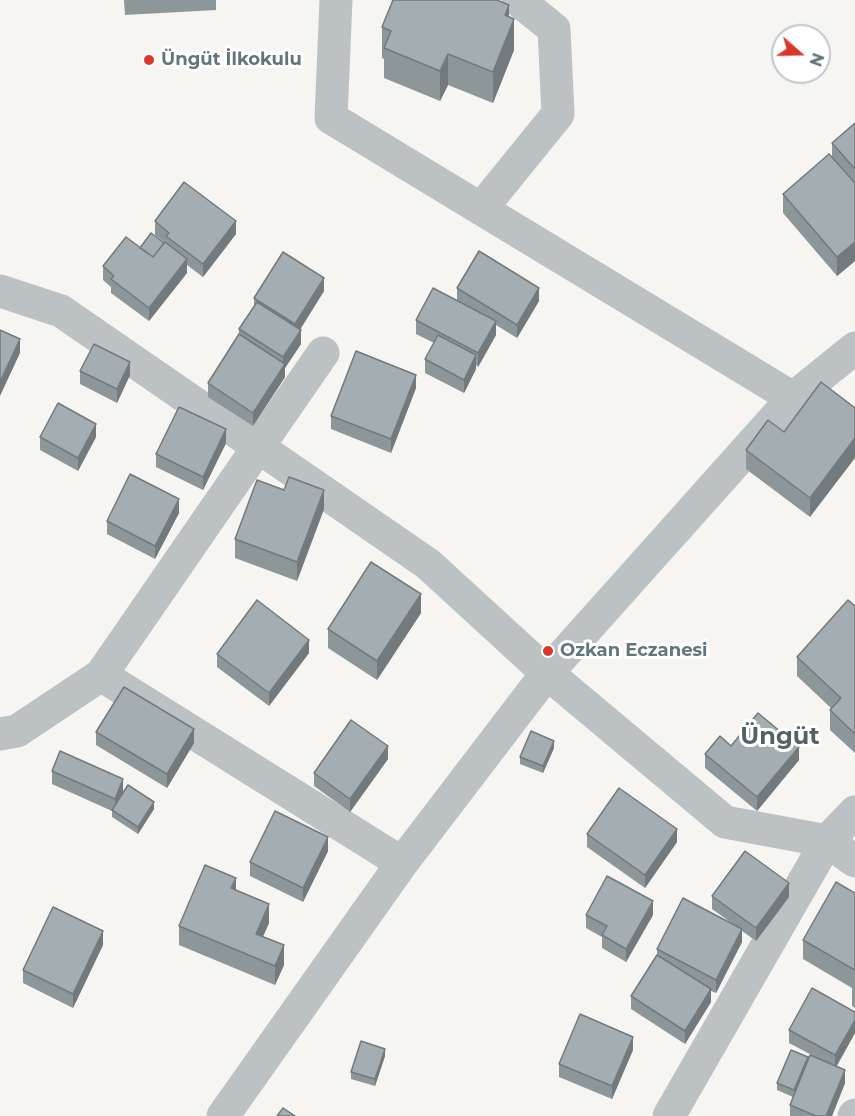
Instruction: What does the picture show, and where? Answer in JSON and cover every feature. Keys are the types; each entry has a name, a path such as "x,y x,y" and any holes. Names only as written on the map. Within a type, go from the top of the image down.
{"street":[{"path":"336,0 331,118 794,399"},
{"path":"481,208 558,114 554,30 518,0"},
{"path":"0,291 61,311 428,564 547,673 725,822 827,841 855,861"},
{"path":"222,1116 402,863 547,673 794,399 855,348"},
{"path":"0,734 17,731 101,675 322,353"},
{"path":"101,675 402,863"},
{"path":"669,1116 827,841 855,812"}],"building":[{"path":"393,0 497,0 509,5 505,15 514,19 493,72 448,54 440,71 384,48 391,31 382,27"},
{"path":"855,123 855,169 832,143"},
{"path":"829,154 855,183 855,242 837,257 783,194"},
{"path":"184,182 236,221 203,264 166,236 169,233 155,221"},
{"path":"151,233 164,243 153,257 140,248"},
{"path":"126,237 153,257 165,242 187,259 149,308 111,279 114,276 103,266"},
{"path":"479,251 539,288 517,325 457,288"},
{"path":"283,252 324,278 295,324 254,298"},
{"path":"433,288 496,321 478,353 416,320"},
{"path":"257,302 301,330 283,357 239,329"},
{"path":"0,330 20,339 0,382"},
{"path":"239,334 285,364 253,413 208,383"},
{"path":"438,335 476,355 464,380 425,359"},
{"path":"94,344 130,362 117,389 80,371"},
{"path":"356,351 416,375 391,439 331,416"},
{"path":"821,382 855,408 855,438 810,498 746,450 768,420 784,432"},
{"path":"58,403 96,424 78,458 40,437"},
{"path":"179,407 226,429 203,477 156,454"},
{"path":"130,474 179,499 155,546 107,521"},
{"path":"289,477 324,490 297,562 235,539 257,480 284,490"},
{"path":"371,562 421,594 377,661 328,629"},
{"path":"257,600 309,640 269,693 217,654"},
{"path":"848,600 855,606 855,734 830,710 841,698 797,657"},
{"path":"124,687 194,729 167,774 96,732"},
{"path":"758,713 799,747 757,797 705,754 720,736 731,746"},
{"path":"351,720 388,746 350,799 314,773"},
{"path":"531,731 554,741 543,766 520,757"},
{"path":"60,751 123,779 115,799 52,771"},
{"path":"128,785 154,802 138,827 112,810"},
{"path":"619,788 677,829 645,875 587,834"},
{"path":"275,811 328,837 303,888 250,862"},
{"path":"745,851 789,883 756,928 712,896"},
{"path":"205,865 236,878 231,888 269,904 256,934 284,945 275,966 179,926"},
{"path":"607,876 653,901 626,949 602,935 607,926 586,915"},
{"path":"836,882 855,893 855,970 803,940"},
{"path":"683,898 742,929 716,980 657,949"},
{"path":"53,907 103,931 73,994 23,970"},
{"path":"657,955 711,989 685,1031 631,996"},
{"path":"812,988 855,1012 855,1020 835,1055 789,1030"},
{"path":"580,1014 633,1037 612,1086 559,1064"},
{"path":"361,1041 385,1049 375,1079 351,1072"},
{"path":"791,1050 808,1057 794,1090 777,1083"},
{"path":"810,1055 845,1070 826,1116 816,1116 790,1105"},
{"path":"283,1108 295,1116 277,1116"}],"place":[{"name":"Üngüt İlkokulu","path":"149,60"},
{"name":"Ozkan Eczanesi","path":"548,651"}],"district":[{"name":"Üngüt","path":"780,737"}]}
